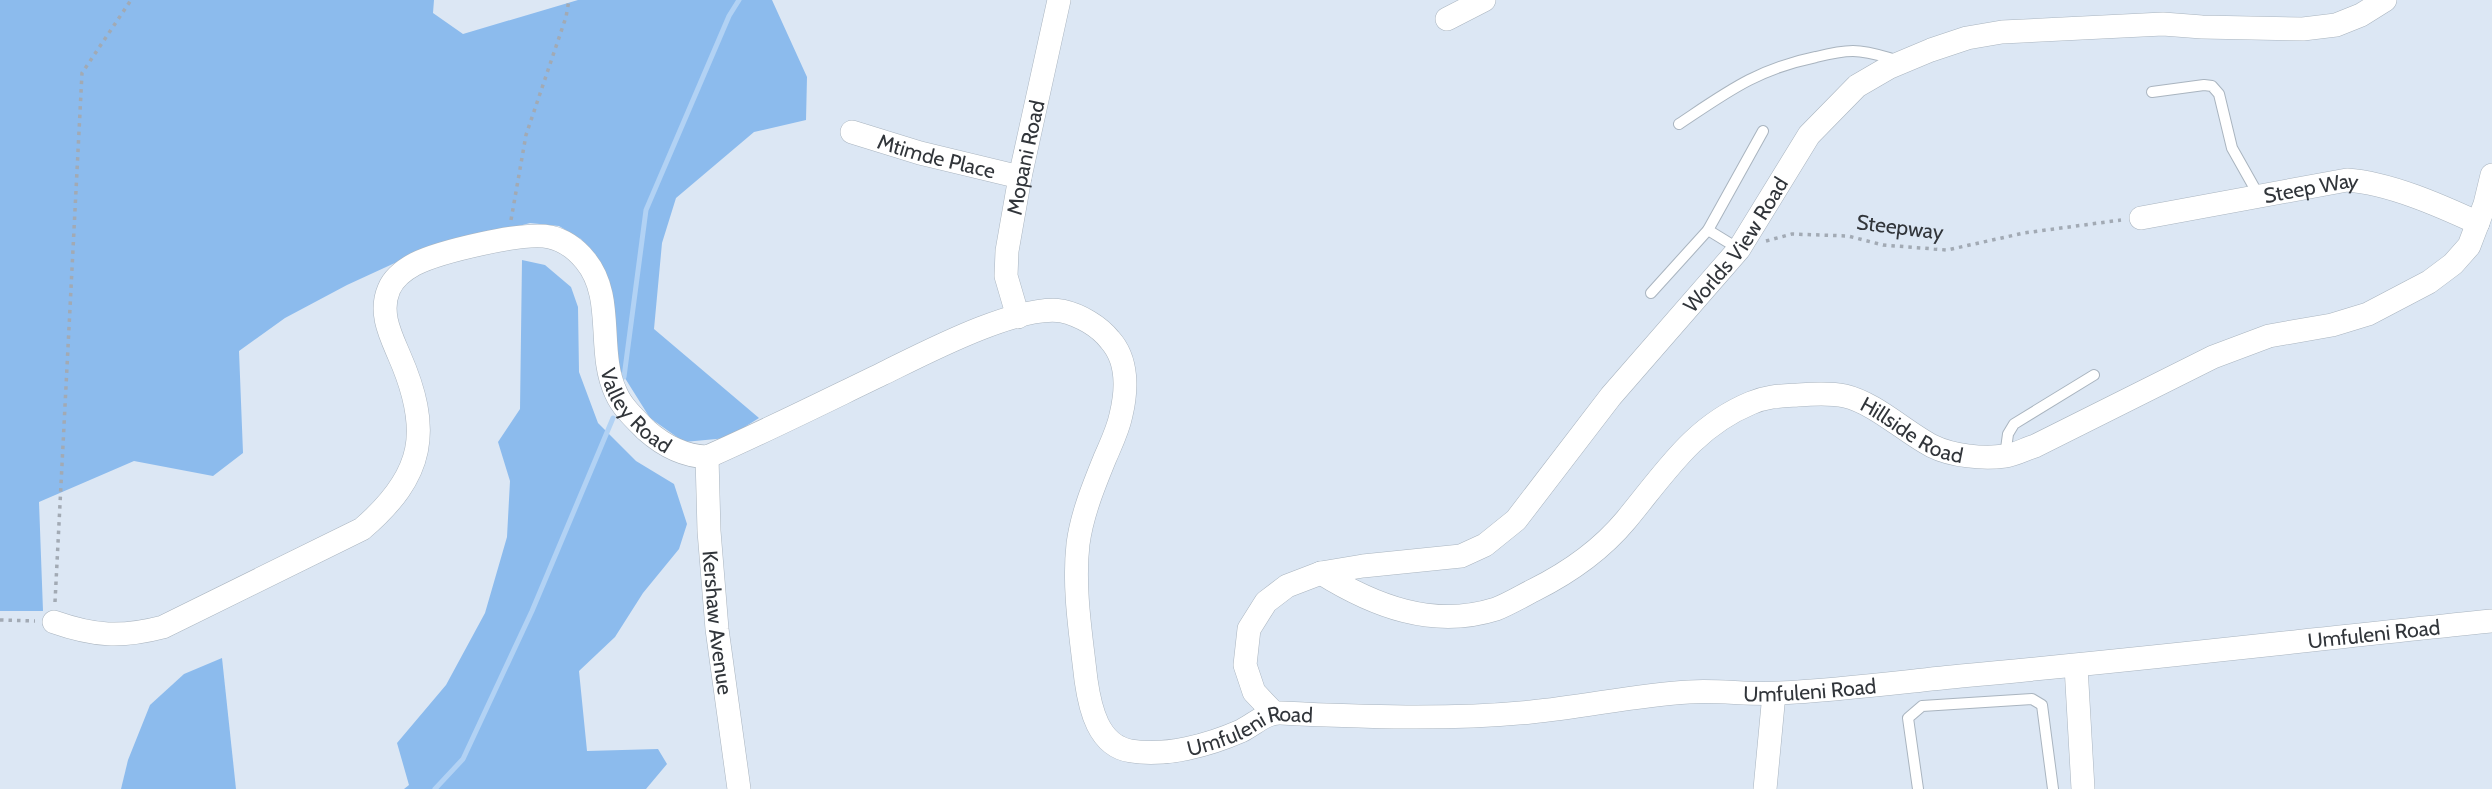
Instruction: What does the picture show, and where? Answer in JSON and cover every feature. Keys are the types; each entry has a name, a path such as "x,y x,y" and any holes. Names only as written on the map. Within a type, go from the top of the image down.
{"street":[{"name":"Mopani Road","path":"1018,317 1006,276 1007,251 1020,177 1059,0"},
{"path":"1447,19 1484,0"},
{"name":"Worlds View Road","path":"1273,712 1254,692 1245,666 1249,629 1266,602 1287,586 1321,573 1461,556 1485,545 1516,520 1611,396 1739,249 1809,135 1857,86 1931,50 1967,38 2002,32 2163,24 2303,29 2336,25 2361,15 2385,0"},
{"name":"Mtimde Place","path":"852,132 920,153 1020,177"},
{"name":"Hillside Road","path":"1321,573 1354,593 1393,609 1443,617 1473,615 1498,608 1562,577 1624,522 1694,438 1729,412 1766,396 1846,396 1873,409 1933,447 1964,455 2005,456 2035,446 2213,357 2269,336 2332,325 2368,314 2429,282 2453,264 2469,246 2492,175"},
{"name":"Steep Way","path":"2141,218 2335,182 2366,181 2478,223"},
{"name":"Valley Road","path":"54,622 82,632 109,635 137,634 163,627 362,530 383,512 401,489 413,462 419,438 419,417 413,390 388,329 384,311 389,289 398,275 432,257 528,235 550,237 571,246 596,276 602,297 608,369 616,393 632,417 656,439 677,452 707,457 964,335 1018,317 1062,311 1086,320 1104,332 1118,349 1124,368 1125,394 1121,420 1086,508 1078,544 1076,583 1088,692 1096,722 1107,740 1120,749 1136,752"},
{"name":"Kershaw Avenue","path":"707,457 709,531 717,629 739,789"},
{"name":"Umfuleni Road","path":"1136,752 1165,751 1220,739 1246,729 1273,712 1335,716 1526,713 1682,692 1774,694 2076,666 2492,621"},
{"path":"2076,666 2082,789"},
{"path":"1765,789 1774,694"}],"lane":[{"path":"1679,124 1758,74 1794,61 1854,51 1870,52 1902,62"},
{"path":"2152,92 2212,86 2219,94 2232,148 2259,196"},
{"path":"1651,293 1708,230 1763,131"},
{"path":"1708,230 1739,249"},
{"path":"2005,456 2008,434 2014,425 2094,375"},
{"path":"1918,789 1908,718 1922,706 2032,699 2042,705 2053,789"}],"path":[{"path":"126,9 132,0"},
{"path":"0,620 54,622 82,73 132,0"},
{"path":"508,240 526,135 566,18 569,0"},
{"name":"Steepway","path":"1739,249 1792,234 1848,236 1883,245 1947,250 2024,233 2141,218"}],"shaded area":[{"path":"0,0 434,0 433,13 463,34 578,0 772,0 807,77 806,120 754,132 676,198 662,243 654,329 759,418 727,438 684,442 650,418 618,367 607,279 597,258 581,239 559,226 530,223 410,256 285,318 239,351 243,453 213,476 134,461 39,502 43,611 0,611"},
{"path":"522,260 545,265 571,287 578,307 579,372 598,423 636,461 674,484 687,524 679,549 643,593 615,637 579,671 587,751 658,749 667,764 646,789 404,789 409,785 397,743 446,685 485,613 507,537 510,481 498,442 520,409"},
{"path":"222,658 236,789 121,789 128,760 150,705 184,674"}],"waterway":[{"path":"624,377 646,210 729,16 739,0"},
{"path":"435,789 463,759 532,611 613,418"}]}
